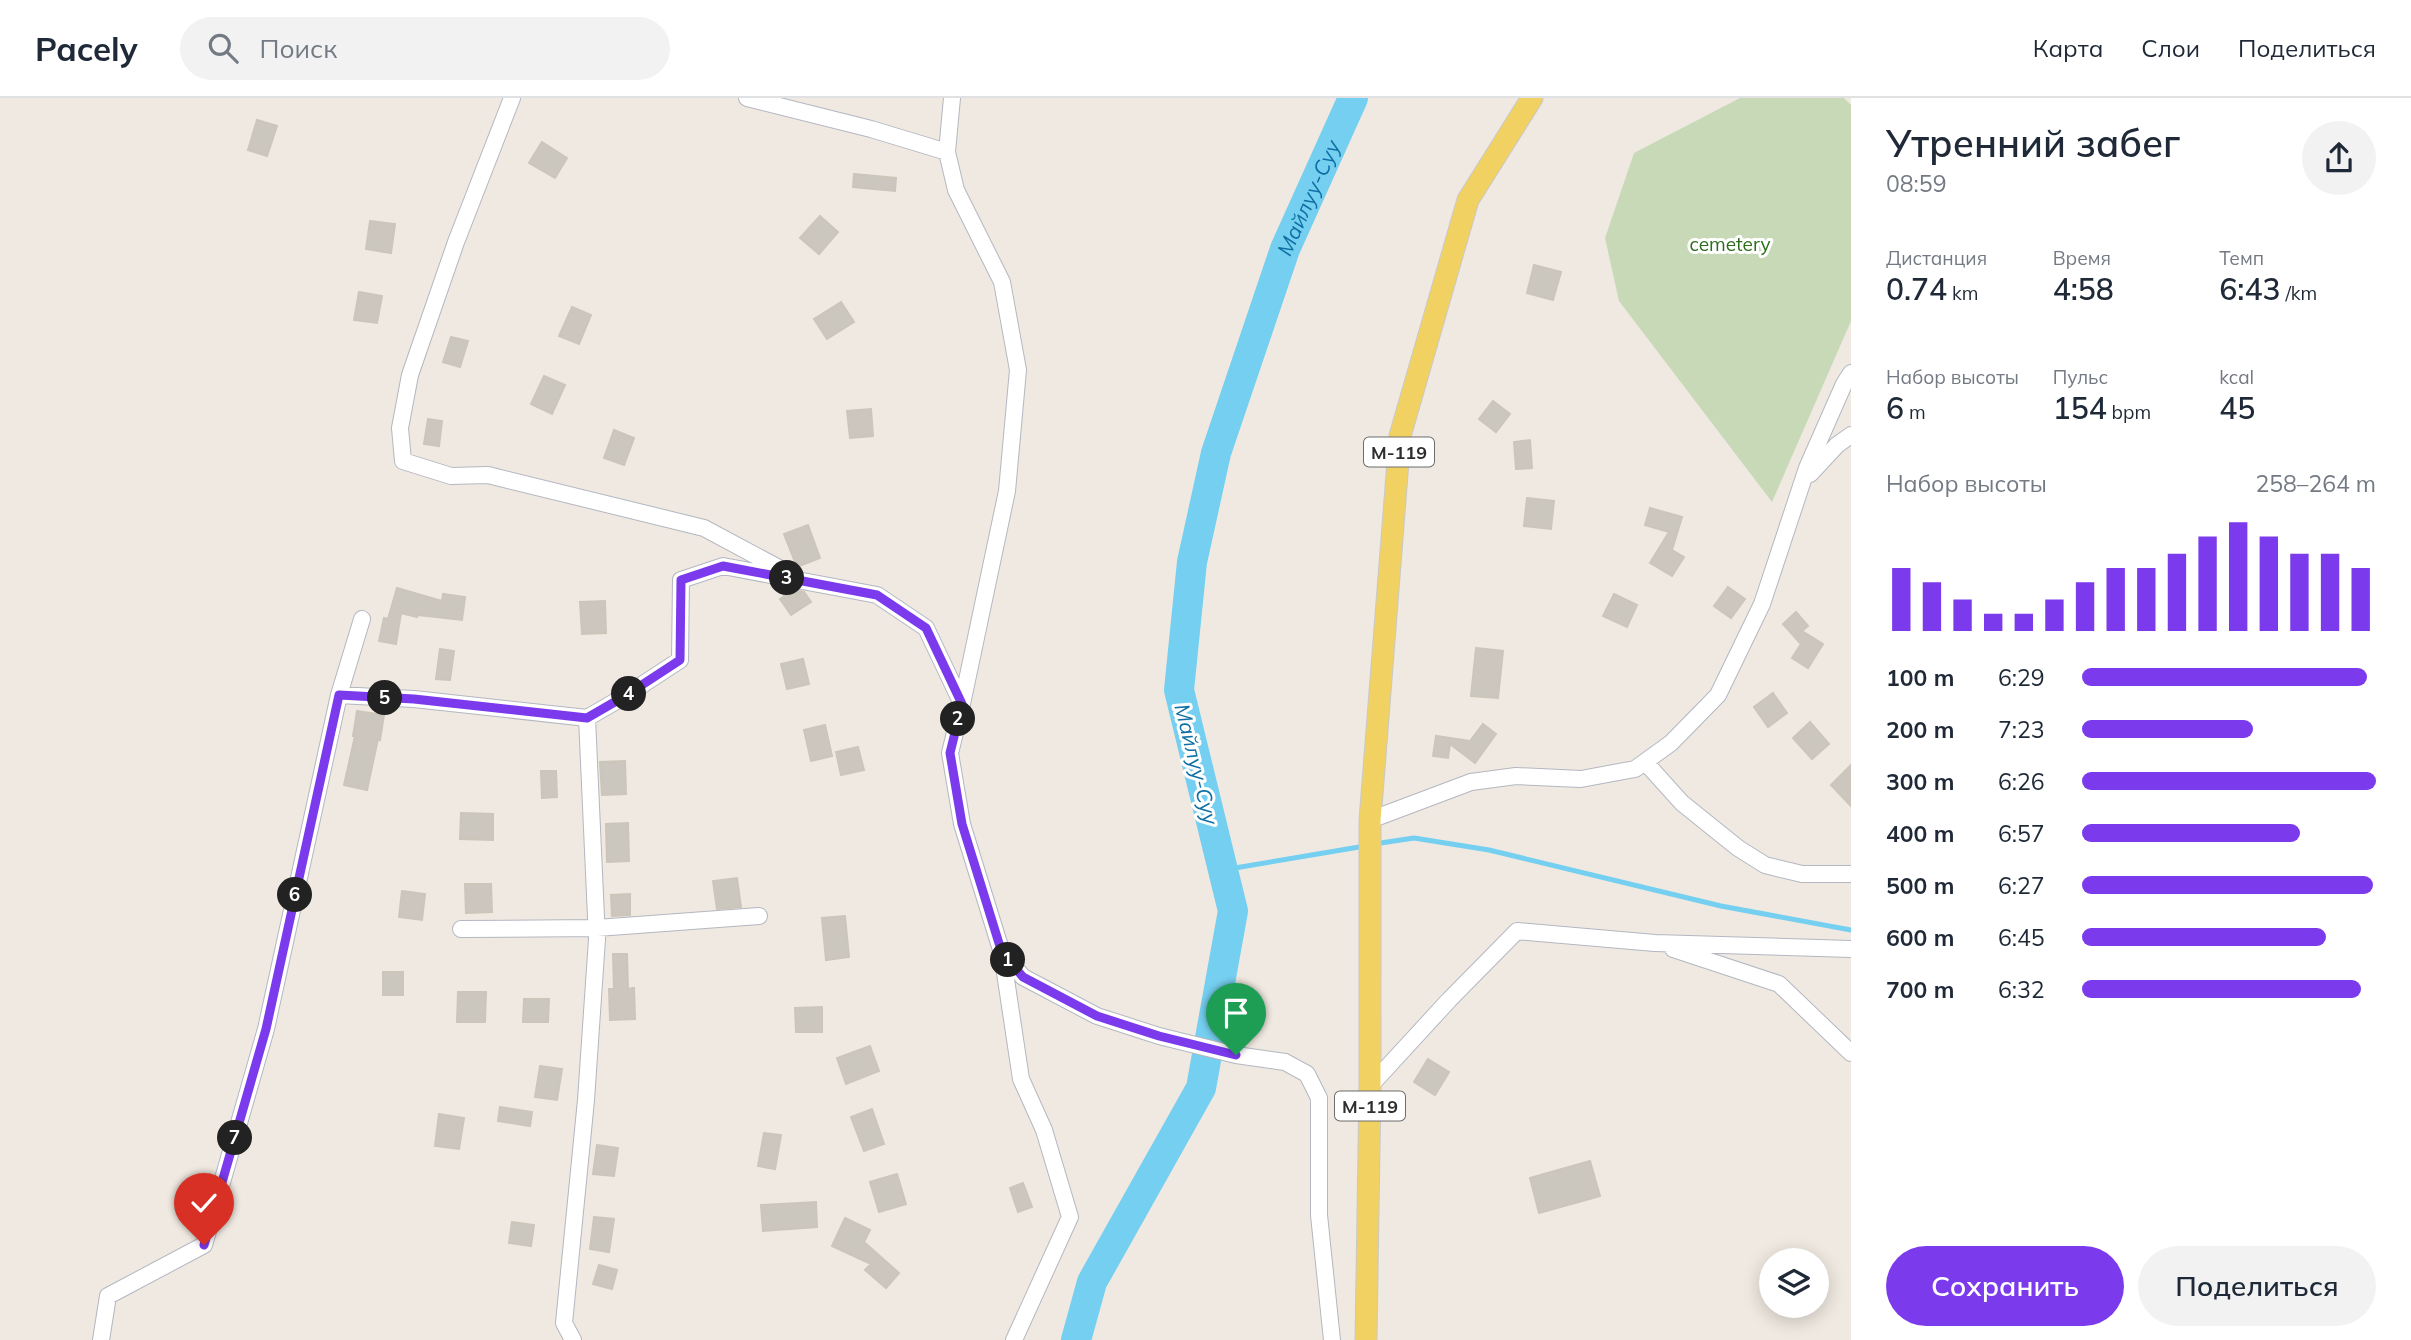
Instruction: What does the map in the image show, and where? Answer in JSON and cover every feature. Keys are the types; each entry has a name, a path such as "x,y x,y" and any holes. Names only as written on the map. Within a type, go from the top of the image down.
{"main road":[{"name":"М-119","path":"1366,1340 1370,826 1400,436 1468,200 1532,98"}],"street":[{"path":"512,98 456,242 410,375 400,428 403,461 451,476 488,475 704,528 804,582"},
{"path":"748,98 871,129 947,152"},
{"path":"952,98 947,152 956,190 1002,282 1018,370 1007,491 950,753 962,824 1002,953 1021,1079 1044,1130 1070,1217 1014,1340"},
{"path":"1370,826 1471,782 1516,776 1581,779 1635,769 1671,743 1718,695 1762,604 1802,481 1851,373"},
{"path":"1802,481 1837,444 1851,435"},
{"path":"339,695 414,699 587,718 680,660 681,580 723,566 877,595 926,628 962,704"},
{"path":"100,1340 108,1296 204,1245 266,1029 339,695 362,619"},
{"path":"573,1340 564,1323 586,1100 597,928 587,718"},
{"path":"1645,762 1682,803 1765,866 1802,874 1851,874"},
{"path":"461,929 597,928 760,916"},
{"path":"1370,1086 1517,931 1655,943 1851,949"},
{"path":"1655,943 1779,984 1851,1052"},
{"path":"1002,953 1023,977 1097,1016 1159,1036 1236,1055 1285,1062 1307,1074 1319,1098 1319,1215 1332,1340"}],"green space":[{"name":"cemetery","path":"1740,98 1844,98 1851,105 1851,321 1772,502 1619,301 1605,238 1634,153"}],"building":[{"path":"257,120 277,126 267,156 248,150"},
{"path":"542,142 567,158 555,178 529,163"},
{"path":"854,174 896,178 895,191 853,187"},
{"path":"820,216 838,232 819,254 800,238"},
{"path":"370,221 395,224 391,253 366,249"},
{"path":"1534,265 1561,272 1553,300 1527,293"},
{"path":"359,292 382,296 377,323 354,320"},
{"path":"841,302 854,322 827,339 814,319"},
{"path":"572,307 591,315 579,344 559,336"},
{"path":"451,337 468,341 460,367 443,362"},
{"path":"544,376 565,385 552,414 531,404"},
{"path":"1493,401 1510,414 1496,432 1479,419"},
{"path":"871,409 873,436 850,438 847,411"},
{"path":"428,419 442,421 439,446 424,444"},
{"path":"614,430 634,438 624,465 604,458"},
{"path":"1530,440 1532,468 1516,469 1514,442"},
{"path":"1527,498 1554,501 1551,529 1524,526"},
{"path":"1650,508 1682,517 1672,550 1684,557 1672,576 1650,563 1669,532 1645,525"},
{"path":"808,525 820,558 797,567 784,534"},
{"path":"1728,587 1745,599 1731,618 1714,606"},
{"path":"397,588 442,601 443,594 465,597 462,620 417,617 401,613 396,644 379,641 384,618 388,619"},
{"path":"793,590 804,592 811,602 791,615 780,599"},
{"path":"1614,594 1637,605 1627,627 1603,616"},
{"path":"605,601 606,633 582,634 580,602"},
{"path":"1796,612 1808,626 1802,631 1823,644 1808,668 1792,658 1801,644 1783,624"},
{"path":"1476,648 1503,651 1498,698 1471,696"},
{"path":"440,649 454,651 450,680 436,679"},
{"path":"803,659 809,684 787,689 781,664"},
{"path":"1773,693 1787,713 1768,727 1754,707"},
{"path":"357,711 384,715 367,790 344,785 355,736"},
{"path":"1810,722 1829,744 1812,759 1793,738"},
{"path":"1483,724 1496,734 1475,763 1450,744 1448,758 1433,756 1436,736 1470,741"},
{"path":"825,725 832,756 811,761 804,730"},
{"path":"858,747 864,770 841,775 836,752"},
{"path":"625,761 626,794 602,795 600,762"},
{"path":"1851,765 1851,806 1831,785"},
{"path":"541,771 556,771 557,797 542,798"},
{"path":"461,813 493,814 493,840 460,839"},
{"path":"628,823 629,861 607,862 606,824"},
{"path":"737,878 741,907 717,909 713,881"},
{"path":"465,884 491,884 492,912 466,913"},
{"path":"402,891 425,894 422,920 399,917"},
{"path":"630,894 630,915 612,916 611,895"},
{"path":"845,916 849,957 826,960 822,918"},
{"path":"613,954 627,954 628,989 634,988 635,1019 610,1020 609,989 614,989"},
{"path":"383,972 403,972 403,995 383,995"},
{"path":"458,992 486,992 485,1022 457,1022"},
{"path":"524,999 549,999 548,1022 523,1022"},
{"path":"822,1007 822,1032 796,1032 795,1008"},
{"path":"870,1046 879,1071 846,1084 837,1058"},
{"path":"1428,1059 1449,1072 1435,1095 1414,1082"},
{"path":"540,1066 562,1069 557,1100 535,1097"},
{"path":"500,1107 532,1112 530,1126 498,1121"},
{"path":"872,1109 884,1144 864,1151 851,1117"},
{"path":"439,1114 464,1118 459,1149 435,1146"},
{"path":"764,1133 781,1135 775,1169 758,1166"},
{"path":"597,1145 618,1148 614,1176 593,1174"},
{"path":"1590,1161 1600,1196 1539,1213 1530,1178"},
{"path":"897,1174 906,1204 879,1212 870,1182"},
{"path":"1023,1183 1032,1207 1018,1212 1010,1188"},
{"path":"816,1202 817,1227 763,1231 761,1205"},
{"path":"594,1217 614,1219 609,1252 590,1249"},
{"path":"845,1218 870,1230 864,1242 899,1273 886,1288 865,1270 871,1264 832,1246"},
{"path":"512,1222 534,1225 531,1246 509,1243"},
{"path":"599,1265 617,1270 612,1289 593,1284"}],"waterway":[{"name":"Майлуу-Суу","path":"1076,1340 1092,1282 1201,1088 1233,911 1179,690 1192,562 1216,453 1285,249 1353,98"},
{"path":"1374,844 1414,838 1489,850 1721,906 1851,930"},
{"path":"1223,870 1365,846"}],"route":[{"path":"204,1245 266,1029 339,695 414,699 587,718 680,660 681,580 723,566 877,595 926,628 962,704 950,753 962,824 1002,953 1023,977 1097,1016 1159,1036 1236,1055"}]}
